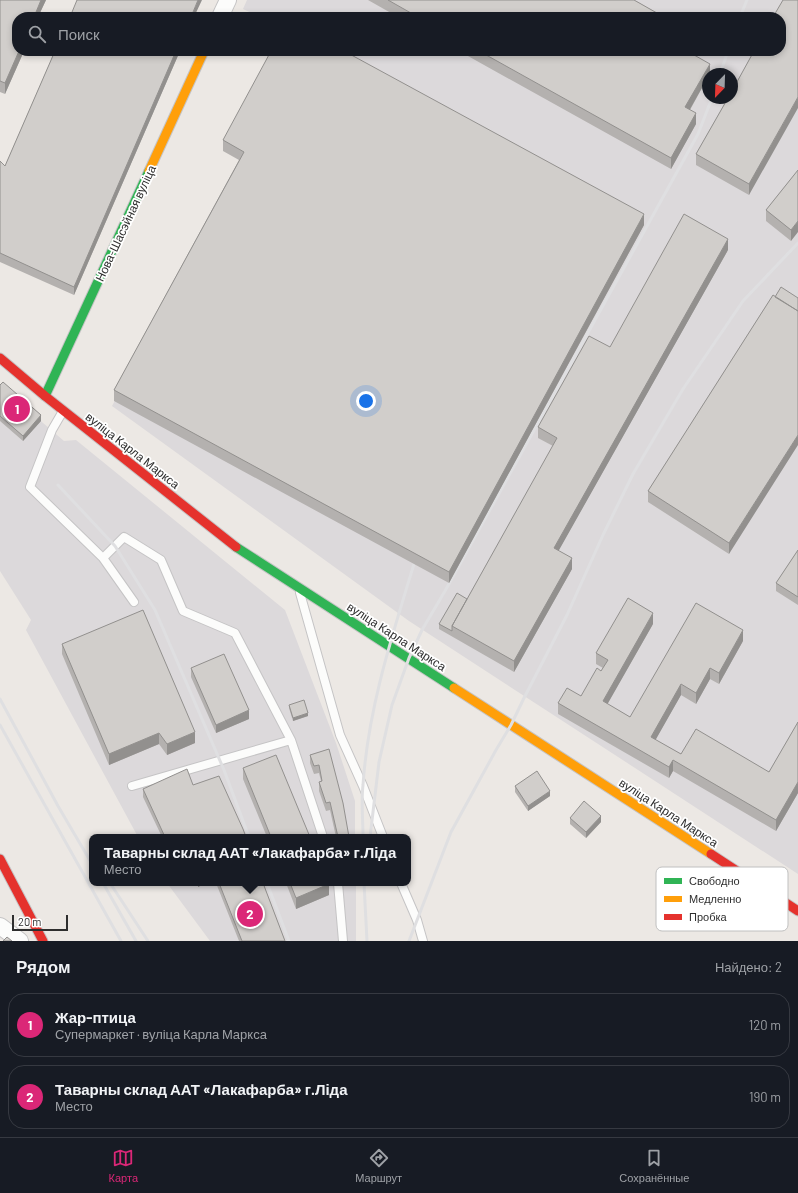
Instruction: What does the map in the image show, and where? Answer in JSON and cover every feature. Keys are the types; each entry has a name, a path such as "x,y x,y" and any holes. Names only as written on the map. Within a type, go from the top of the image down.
{"main road":[{"name":"Нова-Шасэйная вуліца","path":"45,396 202,56"},
{"name":"вуліца Карла Маркса","path":"0,358 45,396 234,546 730,867"},
{"path":"0,859 43,941"},
{"name":"вуліца Карла Маркса","path":"788,905 798,911"}],"street":[{"path":"222,12 228,0"},
{"path":"0,926 20,941"}],"lane":[{"path":"64,411 52,430 30,487 103,558 134,602"},
{"path":"103,558 124,537 161,560 183,611 235,633 291,740 322,834"},
{"path":"298,587 340,735 381,834"},
{"path":"132,786 291,740"},
{"path":"338,886 343,941"},
{"path":"402,886 423,941"}],"shaded area":[{"path":"247,0 798,0 798,874 409,621 112,406 244,163 276,56 786,56 786,12 249,12 243,9"},
{"path":"0,386 64,441 76,440 285,610 336,743 355,801 355,834 136,834 26,630 31,620 0,571"},
{"path":"169,886 356,886 356,941 210,941"}],"building":[{"path":"0,0 41,0 36,12 12,12 12,56 17,56 5,83 0,81"},
{"path":"77,0 198,0 193,12 72,12"},
{"path":"388,0 634,0 655,12 409,12"},
{"path":"783,0 798,0 798,97 749,184 696,154 725,104 738,104 738,80 751,56 786,56 786,12 776,12"},
{"path":"53,56 174,56 74,287 0,253 0,161 5,166"},
{"path":"268,56 353,56 644,214 449,572 114,390 244,152 223,140"},
{"path":"488,56 696,56 710,64 708,68 702,68 702,78 685,107 696,113 671,158"},
{"path":"798,170 798,221 791,230 766,210"},
{"path":"684,214 728,239 554,548 572,558 514,661 452,626 557,438 538,427 589,336 610,347"},
{"path":"781,287 798,298 798,311 775,297"},
{"path":"773,295 798,311 798,435 729,543 648,491"},
{"path":"3,382 41,415 23,436 0,416 0,385"},
{"path":"798,550 798,597 776,583"},
{"path":"457,593 467,599 452,626 452,631 439,624"},
{"path":"628,598 653,613 603,701 630,717 696,603 743,630 719,673 710,668 696,693 681,684 651,737 681,754 696,729 769,772 798,722 798,782 776,820 673,760 669,767 558,703 567,688 581,696 597,668 601,671 608,660 596,653"},
{"path":"143,610 195,732 167,744 159,733 109,754 62,644"},
{"path":"224,654 249,710 216,725 191,668"},
{"path":"304,700 308,713 293,718 289,705"},
{"path":"329,749 343,803 348,834 337,834 330,802 326,803 319,782 322,781 319,765 314,766 310,755"},
{"path":"276,755 309,834 270,834 243,768"},
{"path":"187,769 193,785 219,776 245,834 164,834 143,789"},
{"path":"537,771 550,791 528,806 515,786"},
{"path":"584,801 601,816 586,832 570,818"},
{"path":"220,886 264,886 285,941 242,941"},
{"path":"291,886 324,886 296,898"},
{"path":"7,937 12,941 3,941"}],"railway":[{"path":"742,12 747,0"},
{"path":"722,68 726,56"},
{"path":"370,834 379,762 392,705 409,658 422,630 698,134 710,104"},
{"path":"409,941 451,832 511,725 567,615 603,535 633,474 683,389 743,301 798,243"},
{"path":"58,485 115,546 155,610 224,770 248,834"},
{"path":"363,834 362,791 370,729 382,673 414,564"},
{"path":"0,699 58,806 89,859"},
{"path":"0,725 89,884"},
{"path":"90,886 121,941"},
{"path":"105,886 136,941"},
{"path":"112,886 148,941"},
{"path":"268,886 289,941"},
{"path":"364,886 367,941"}],"traffic: fast":[{"path":"45,396 149,171"},
{"path":"236,547 454,688"}],"traffic: slow":[{"path":"149,171 202,56"},
{"path":"454,688 711,854"}],"traffic: jam":[{"path":"0,358 45,396 236,547"},
{"path":"711,854 731,867"},
{"path":"0,859 43,941"},
{"path":"788,904 798,911"}],"place":[{"name":"Жар-птица","path":"17,409"},
{"name":"Таварны склад ААТ «Лакафарба» г.Ліда","path":"250,914"}]}
